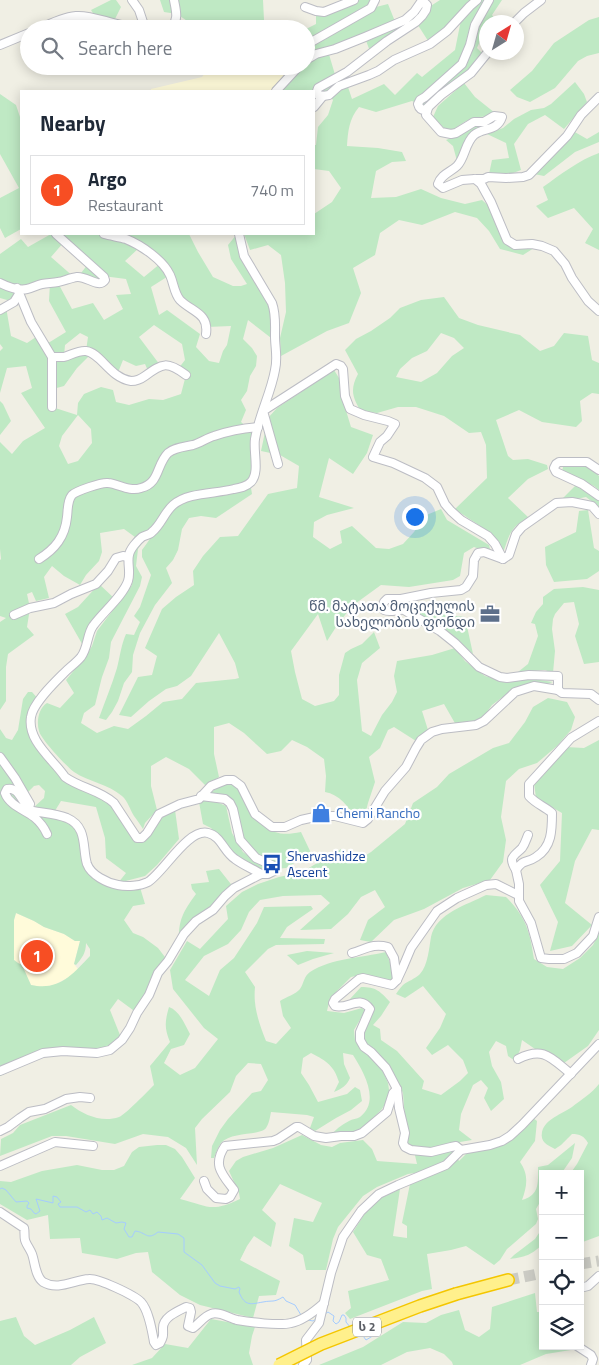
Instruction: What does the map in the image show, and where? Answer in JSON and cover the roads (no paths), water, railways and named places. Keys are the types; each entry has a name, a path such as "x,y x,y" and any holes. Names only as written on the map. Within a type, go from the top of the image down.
{"highway":[{"name":"ს 2","path":"279,1365 321,1344 420,1306 508,1280"}],"street":[{"path":"132,0 139,10 142,20"},
{"path":"174,0 176,20"},
{"path":"305,6 316,12 324,12 354,0"},
{"path":"315,40 371,8 375,0"},
{"path":"315,55 335,49 405,20 421,2 427,5 426,10 416,22 387,41 347,72 318,88 318,95 329,95 339,86 378,72 394,60 430,44 447,31 476,0"},
{"path":"482,60 471,73 428,108 422,110 419,108 420,100 426,97 462,64 475,26 489,0"},
{"path":"522,15 541,0"},
{"path":"64,20 76,16 101,20"},
{"path":"0,45 20,37"},
{"path":"277,90 289,75"},
{"path":"315,106 323,96"},
{"path":"428,108 426,115 441,132 451,134 474,122 484,122 494,116 502,117 502,120 496,126 476,134 469,141 459,164 440,178 438,184 443,188 462,180 484,179 488,177 523,177 529,175 567,136 581,115 599,97"},
{"path":"475,179 481,184 491,202 507,240 516,245 532,244 554,251 565,264 588,301 599,311"},
{"path":"0,283 18,291 78,277 102,284 105,280 104,277 57,235"},
{"path":"108,235 126,239 162,262 170,275 175,292 180,300 202,315 207,327 206,334"},
{"path":"239,235 244,256 272,303 274,311 277,358 275,371 258,427 255,458 256,474 245,487 183,498 173,505 152,533 143,536 136,543 128,557 129,580 116,599 92,627 81,656 39,700 33,709 30,729 33,738 65,777 109,798 137,838 142,838 159,814 180,804 199,799 211,786 226,780 233,780 241,786 255,814 272,827 284,827 318,816 335,816 363,823 368,819 385,791 406,766 422,740 432,732 476,725 484,721 515,692 534,686 558,690 562,693 591,694 599,700"},
{"path":"0,310 14,302 18,291"},
{"path":"18,291 31,322 52,357 52,407"},
{"path":"52,357 64,357 86,351 92,353 117,375 130,381 139,380 160,365 178,369 186,375"},
{"path":"263,411 336,364 341,366 343,369 345,396 350,409 364,415 388,420 395,424 387,436 380,442 373,457 393,463 425,478 437,487 445,504 451,511 461,520 488,536 503,559"},
{"path":"263,411 278,464"},
{"path":"39,559 50,552 60,541 66,526 68,505 72,496 80,490 106,482 130,490 143,488 155,479 168,453 180,447 194,445 219,434 258,427"},
{"path":"599,470 587,462 559,462 554,468 556,472 582,484 599,496"},
{"path":"503,559 509,555 516,534 522,527 556,503 572,502 592,506 599,514"},
{"path":"503,559 484,552 478,553 474,560 473,576 462,590 431,593 401,599 387,599 384,602 384,610 404,610 440,631 479,667 500,677 558,676 558,690"},
{"path":"14,615 30,608 54,602 96,584 108,571 116,558 128,557"},
{"path":"516,870 520,863 535,858 543,851 550,841 552,830 552,813 534,802 529,796 529,784 571,738 599,721"},
{"path":"0,757 33,808 42,813"},
{"path":"47,834 40,822 7,799 5,794 7,789 16,790 28,809 33,812 67,818 75,823 84,839 87,864 91,871 107,882 127,887 148,882 191,838 199,833 207,832 215,836 234,859 261,874"},
{"path":"0,1071 43,1053 63,1051 103,1052 110,1050 130,1028 149,995 158,973 168,961 184,934 234,888 261,874 268,874 274,871 274,866 256,858 240,840 230,803 225,800 201,796"},
{"path":"528,835 524,844 513,855 512,864 516,870 519,884 519,901 531,923 541,958 564,959 577,952 594,936 599,917"},
{"path":"462,1150 456,1146 431,1152 410,1150 405,1147 397,1089 386,1068 364,1047 360,1040 360,1032 370,1009 362,1002 338,1007 334,1006 333,1003 335,999 359,979 363,978 392,985 404,967 411,948 437,911 457,898 486,885 496,884 518,895"},
{"path":"352,953 372,946 388,947 394,958 397,980"},
{"path":"303,1365 308,1360 306,1340 320,1319 331,1273 343,1237 361,1211 380,1194 446,1165 462,1150 490,1145 510,1136 599,1044"},
{"path":"518,1059 527,1054 538,1052 548,1055 571,1074"},
{"path":"204,1181 207,1189 216,1198 226,1199 230,1197 234,1190 219,1168 219,1155 225,1146 273,1141 296,1127 314,1136 326,1138 354,1136 362,1133 387,1112 393,1093 397,1089"},
{"path":"0,1131 29,1112 46,1108 66,1099 90,1098"},
{"path":"0,1166 55,1142 93,1146"},
{"path":"0,1212 24,1228 25,1240 32,1253 37,1274 43,1281 64,1285 92,1279 107,1283 140,1301 148,1318 156,1345 163,1338 165,1320 186,1307 190,1308 191,1312 188,1326 193,1328 208,1314 213,1313 238,1320 270,1324 290,1324 324,1303"},
{"path":"584,1287 588,1286 599,1276"},
{"path":"583,1350 591,1355 593,1359 591,1365"}],"waterway":[{"path":"0,1189 6,1190 16,1202 27,1201 29,1203 27,1208 36,1214 40,1211 36,1199 53,1203 53,1196 57,1197 61,1202 58,1204 60,1207 77,1207 86,1212 90,1210 93,1214 97,1212 102,1220 107,1218 116,1223 126,1223 124,1229 129,1237 132,1237 135,1231 149,1236 158,1232 178,1234 184,1238 184,1252 202,1265 215,1283 235,1289 239,1287 241,1297 249,1303 275,1301 283,1297 286,1301 295,1305 301,1315"},
{"path":"325,1314 328,1312 334,1316 333,1321 336,1324 344,1315 350,1327"},
{"path":"308,1320 313,1321 316,1319"},
{"path":"361,1333 366,1340 376,1334"}],"tunnel":[{"path":"584,1263 599,1261"},
{"path":"508,1280 539,1274"}],"place":[{"name":"წმ. მატათა მოციქულის სახელობის ფონდი","path":"490,614"},
{"name":"Chemi Rancho","path":"321,813"},
{"name":"Shervashidze Ascent","path":"272,864"},
{"name":"Argo","path":"37,956"}]}
